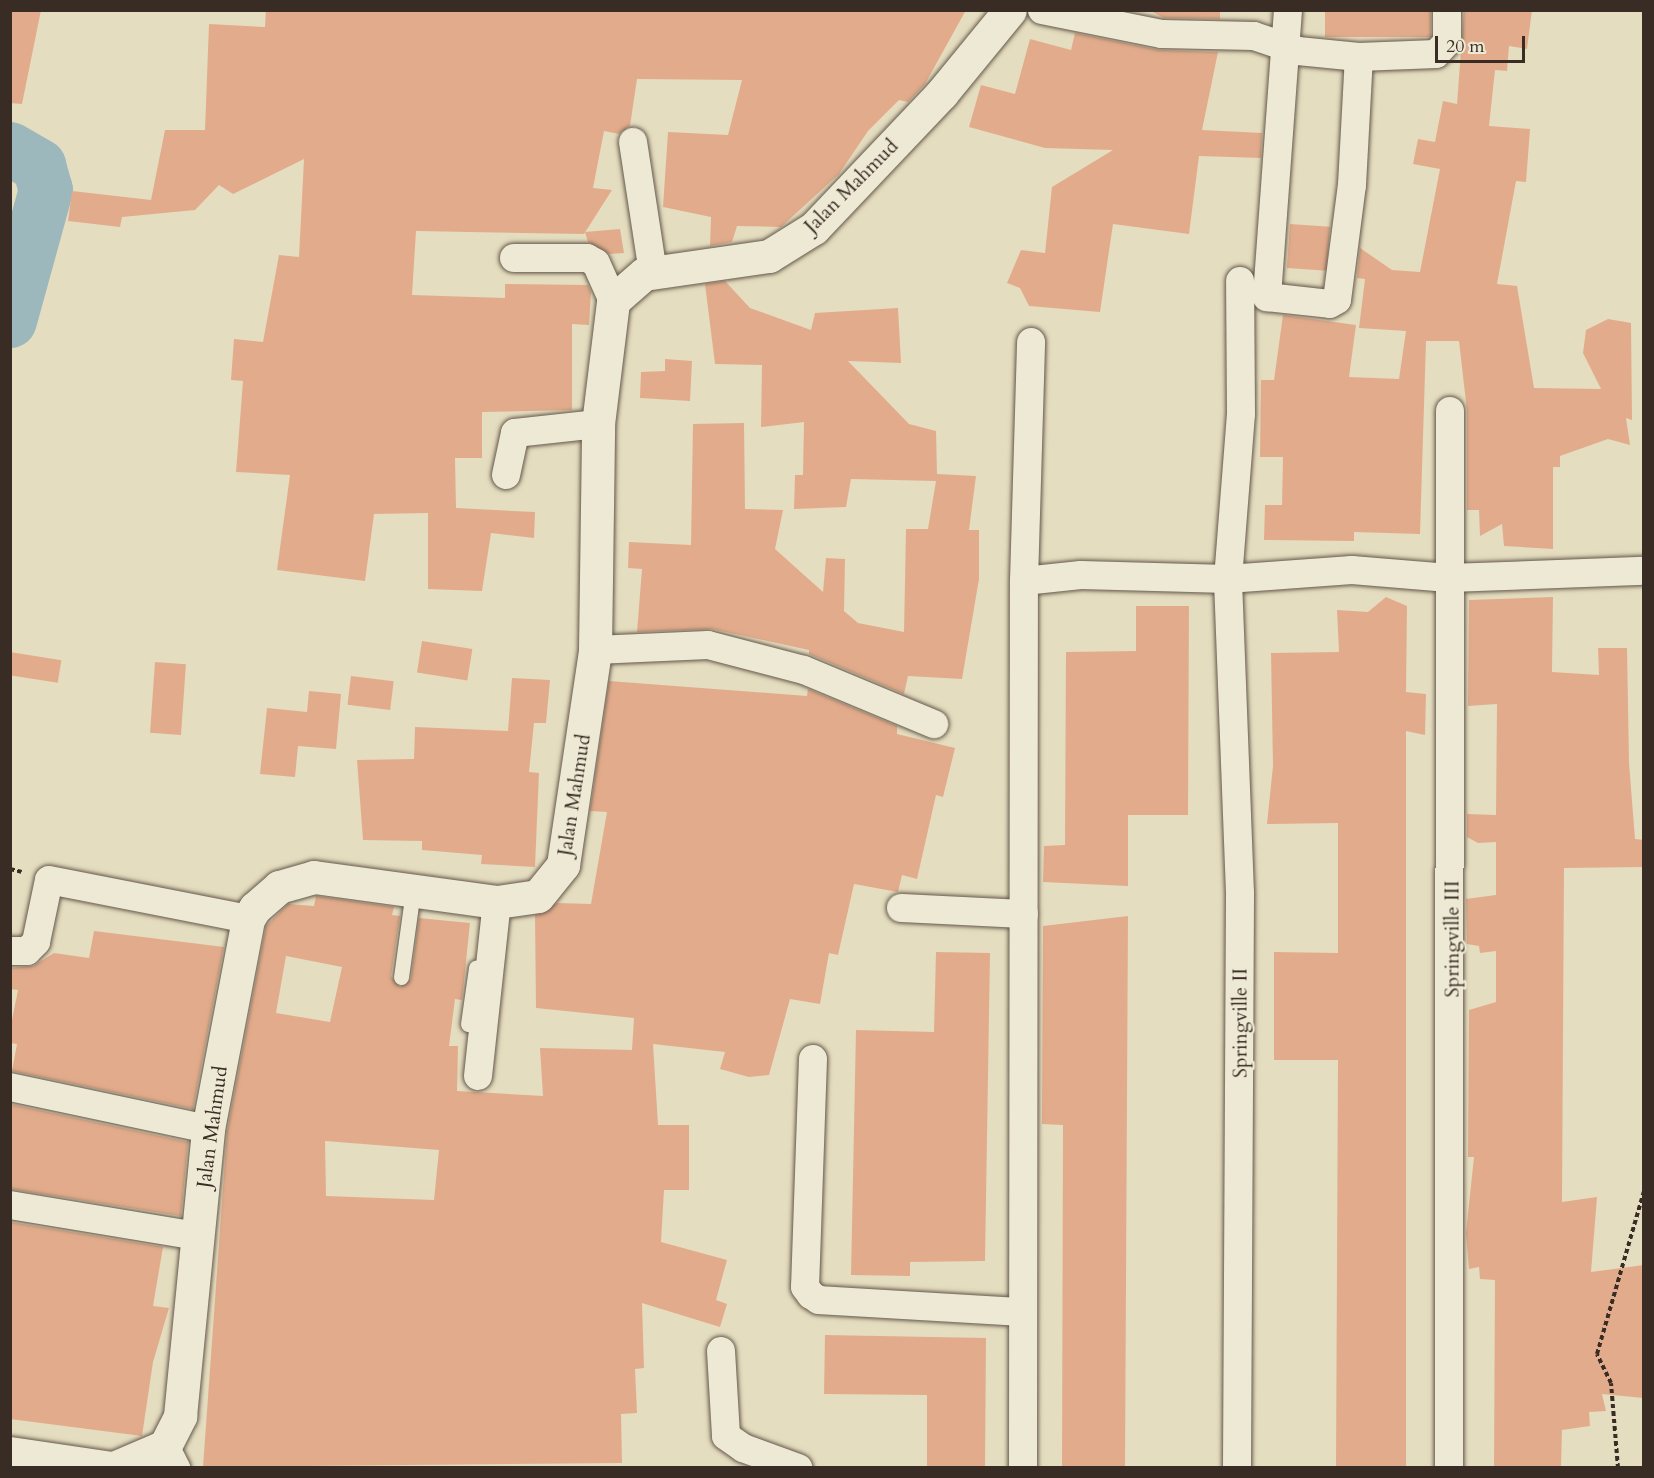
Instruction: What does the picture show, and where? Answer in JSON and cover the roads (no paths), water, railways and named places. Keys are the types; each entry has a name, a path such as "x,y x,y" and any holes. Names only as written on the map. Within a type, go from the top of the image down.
{"street":[{"name":"Jalan Mahmud","path":"10,1453 113,1467 170,1457 180,1416 208,1130 248,919 270,893 299,878 491,901 538,896 562,865 596,650 598,424 613,301 633,280 653,273 769,256 814,228 942,93 1010,10"},
{"path":"1042,10 1162,34 1254,36 1285,47 1359,57 1436,54 1447,42 1447,10"},
{"path":"1287,10 1267,297 1330,304 1337,300 1352,185 1359,57"},
{"path":"633,142 653,273"},
{"path":"514,258 587,258 596,263 613,301"},
{"name":"Springville II","path":"1237,1467 1240,893 1228,579 1241,414 1240,281"},
{"path":"1023,1467 1024,581 1031,342"},
{"name":"Springville III","path":"1449,1467 1450,411"},
{"path":"506,475 515,433 598,424"},
{"path":"1024,581 1082,575 1228,579 1352,570 1449,578 1644,571"},
{"path":"596,650 708,645 804,670 933,724"},
{"path":"10,951 27,951 36,942 49,880 248,919"},
{"path":"478,1076 491,901"},
{"path":"901,908 1024,914"},
{"path":"813,1059 805,1287 819,1300 1022,1312"},
{"path":"10,1087 208,1130"},
{"path":"10,1205 198,1236"},
{"path":"722,1351 726,1436 743,1448 798,1467"}],"lane":[{"path":"401,977 413,890"},
{"path":"468,1023 491,901"}],"waterway":[{"path":"10,149 39,166 46,190 10,321"}]}
